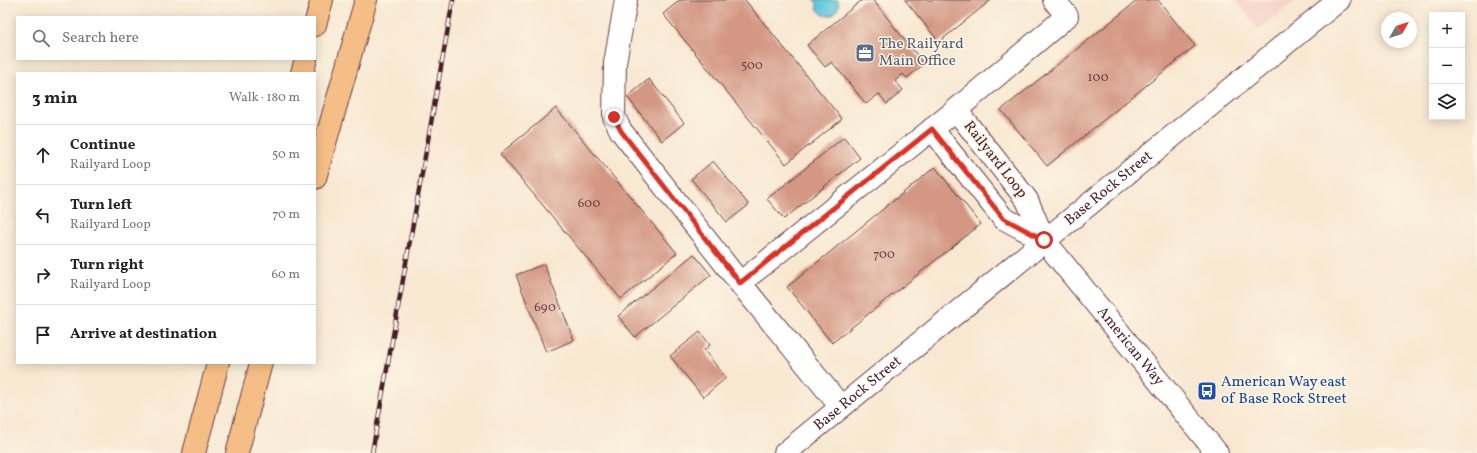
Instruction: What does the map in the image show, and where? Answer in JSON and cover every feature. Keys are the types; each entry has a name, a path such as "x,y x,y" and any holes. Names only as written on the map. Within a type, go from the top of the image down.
{"main road":[{"path":"316,21 322,0"},
{"path":"316,175 366,0"},
{"path":"302,72 306,60"},
{"path":"194,453 218,364"},
{"path":"237,453 261,364"}],"street":[{"path":"626,0 615,63 614,117 621,131 740,283 841,407"},
{"name":"Railyard Loop","path":"740,283 956,110 1067,16 1054,0"},
{"name":"Base Rock Street","path":"785,453 1339,0"},
{"name":"Railyard Loop","path":"956,110 1027,200 1044,240"},
{"name":"Railyard Loop","path":"932,129 1003,218 1044,240"},
{"name":"American Way","path":"1044,240 1217,453"}],"shaded area":[{"path":"1235,0 1296,0 1259,30"}],"water":[{"path":"814,0 838,0 837,10 833,15 823,15 817,9 817,3"}],"building":[{"path":"680,0 745,0 842,119 786,164 663,14"},
{"name":"The Railyard Main Office","path":"862,0 873,0 924,64 907,78 903,74 895,81 903,90 887,104 879,94 866,104 832,62 825,67 807,45"},
{"path":"905,0 991,0 939,42"},
{"path":"1138,0 1158,0 1195,46 1047,166 1001,110"},
{"path":"649,79 684,123 662,141 627,97"},
{"path":"556,108 677,253 621,299 500,154"},
{"path":"844,137 860,158 784,219 767,199"},
{"path":"713,161 749,205 727,222 691,179"},
{"path":"935,167 981,224 832,343 787,287"},
{"path":"694,254 711,275 635,337 618,316"},
{"path":"544,264 574,340 546,352 516,275"},
{"path":"700,332 710,345 704,350 726,378 703,397 670,356"}],"railway":[{"path":"372,453 453,0"}],"place":[{"name":"The Railyard Main Office","path":"865,53"},
{"name":"American Way east of Base Rock Street","path":"1207,391"}],"route":[{"path":"614,117 621,131 740,283 932,129 1003,218 1044,240"}]}
